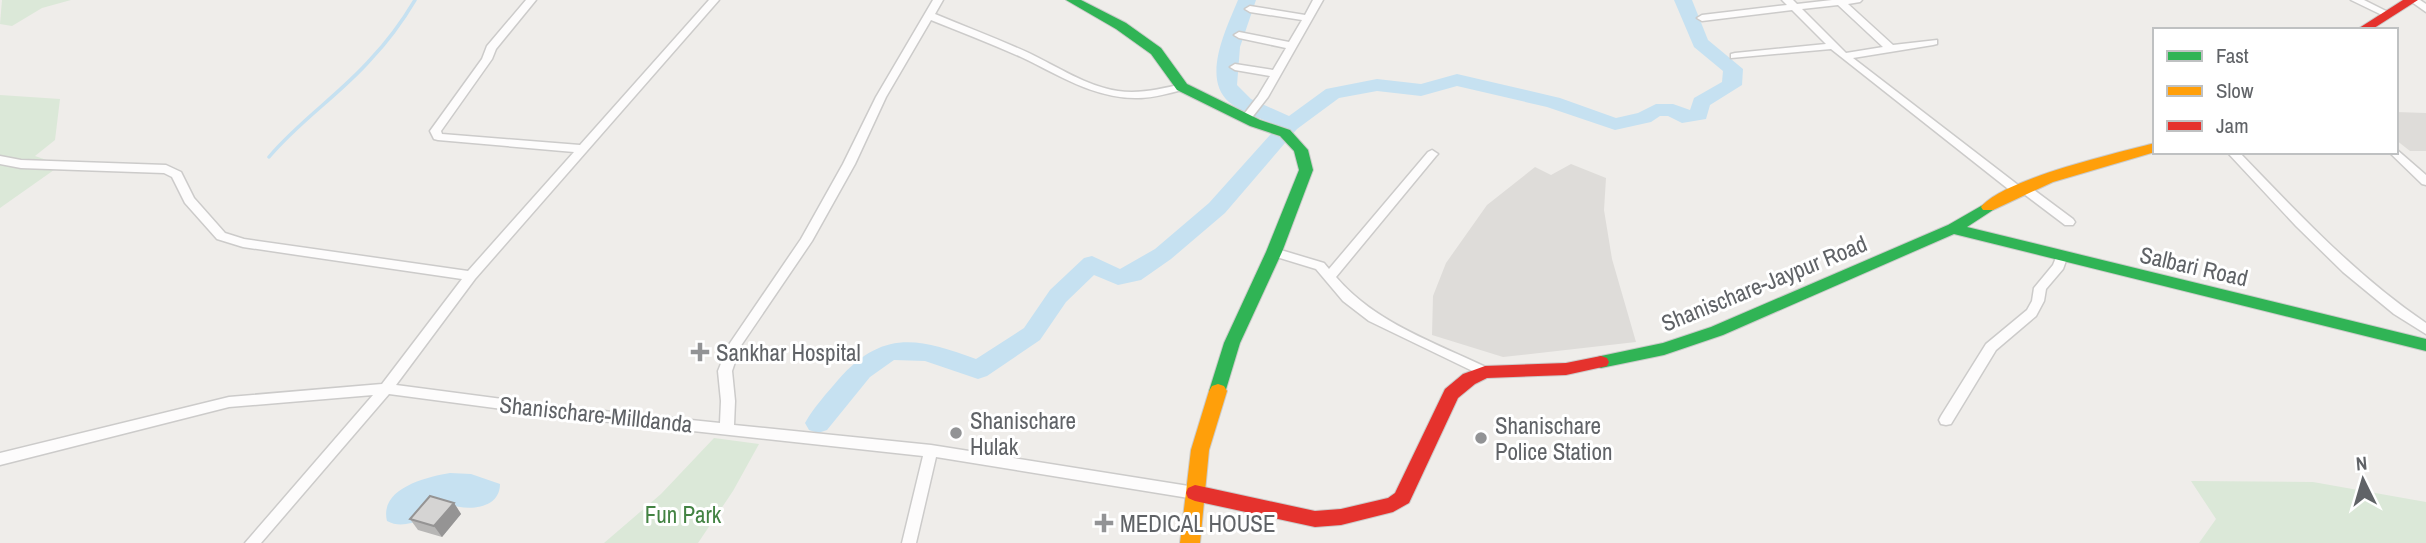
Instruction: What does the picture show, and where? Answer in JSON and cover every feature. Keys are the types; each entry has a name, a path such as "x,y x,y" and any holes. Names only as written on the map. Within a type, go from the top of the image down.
{"street":[{"path":"531,0 491,48 487,59 435,131 438,137 584,149"},
{"path":"252,543 386,389 471,276 714,0"},
{"path":"727,428 725,371 734,345 806,241 849,164 881,97 938,0"},
{"path":"1072,0 1121,26 1156,51 1182,87 1253,110 1284,132 1301,150 1305,160 1306,170 1274,252 1232,343 1200,450 1190,543"},
{"path":"1253,110 1318,0"},
{"path":"1702,18 1791,4 1857,0"},
{"path":"2356,0 2385,13"},
{"path":"2365,28 2385,13 2413,0 2426,9"},
{"path":"1840,2 1891,49"},
{"path":"1791,4 1844,56 2019,188 2069,222"},
{"path":"1250,9 1308,18"},
{"path":"929,15 1103,92 1117,95 1171,91 1182,87"},
{"path":"1239,35 1293,46"},
{"path":"1844,56 1933,42"},
{"path":"1735,55 1834,46"},
{"path":"1235,66 1276,74"},
{"name":"Shanischare-Jaypur Road","path":"1195,493 1315,519 1342,517 1394,504 1402,498 1451,394 1469,379 1485,372 1566,369 1664,349 1717,331 1953,229 2019,188 2153,148"},
{"path":"2234,154 2359,281 2397,311 2426,329"},
{"path":"2396,154 2426,181"},
{"path":"1330,276 1432,155"},
{"path":"0,160 21,164 166,169 177,175 189,200 220,236 243,243 471,276"},
{"name":"Salbari Road","path":"1953,229 2062,258 2426,345"},
{"path":"1274,252 1320,266 1347,298 1373,318 1485,372"},
{"path":"1946,420 1991,346 2032,313 2040,288 2059,266 2062,258"},
{"name":"Shanischare-Milldanda","path":"0,459 229,402 386,389 528,408 931,451 1195,493"},
{"path":"909,543 931,451"}],"shaded area":[{"path":"2398,112 2426,113 2426,151 2410,151 2398,142"},
{"path":"1571,164 1606,178 1604,210 1612,259 1636,342 1503,357 1432,335 1433,296 1446,263 1487,205 1535,167 1551,175"}],"green space":[{"path":"2,0 71,0 42,8 12,26 0,24"},
{"path":"0,95 60,99 55,140 35,156 61,165 0,208"},
{"name":"Fun Park","path":"714,438 759,444 733,491 698,543 604,543 661,494"},
{"path":"2191,481 2313,482 2426,502 2426,543 2199,543 2216,519"}],"water":[{"path":"450,473 471,474 500,484 499,493 488,504 473,508 449,504 411,523 395,524 387,521 386,510 397,492 418,481"}],"building":[{"path":"430,496 454,503 434,526 410,519"}],"waterway":[{"path":"269,157 370,60 394,32 415,0"},
{"path":"1247,0 1230,47 1226,74 1228,85 1237,99 1290,125"},
{"path":"1290,125 1333,93 1377,85 1421,90 1457,80 1553,102 1615,124 1644,118 1656,110 1673,110 1682,117 1699,115 1701,102 1732,85 1733,69 1701,43 1683,0"},
{"path":"818,423 862,370 882,354 914,350 978,370 1032,334 1058,296 1092,264 1118,277 1133,274 1163,254 1217,208 1290,125"}],"traffic: fast":[{"path":"1072,0 1121,26 1156,51 1182,87 1255,123 1285,133 1301,150 1306,170 1274,252 1232,343 1218,391"},
{"path":"1601,362 1664,349 1717,331 1953,229 1988,207"},
{"path":"1953,229 2426,345"}],"traffic: slow":[{"path":"1988,207 2048,178 2153,148"},
{"path":"1190,543 1200,450 1218,391"}],"traffic: jam":[{"path":"2365,28 2412,0"},
{"path":"1195,493 1315,519 1341,517 1393,504 1402,498 1451,394 1469,379 1485,372 1566,369 1601,362"}],"place":[{"name":"Sankhar Hospital","path":"700,352"},
{"name":"Shanischare Hulak","path":"956,433"},
{"name":"Shanischare Police Station","path":"1481,438"},
{"name":"MEDICAL HOUSE","path":"1104,523"}]}
